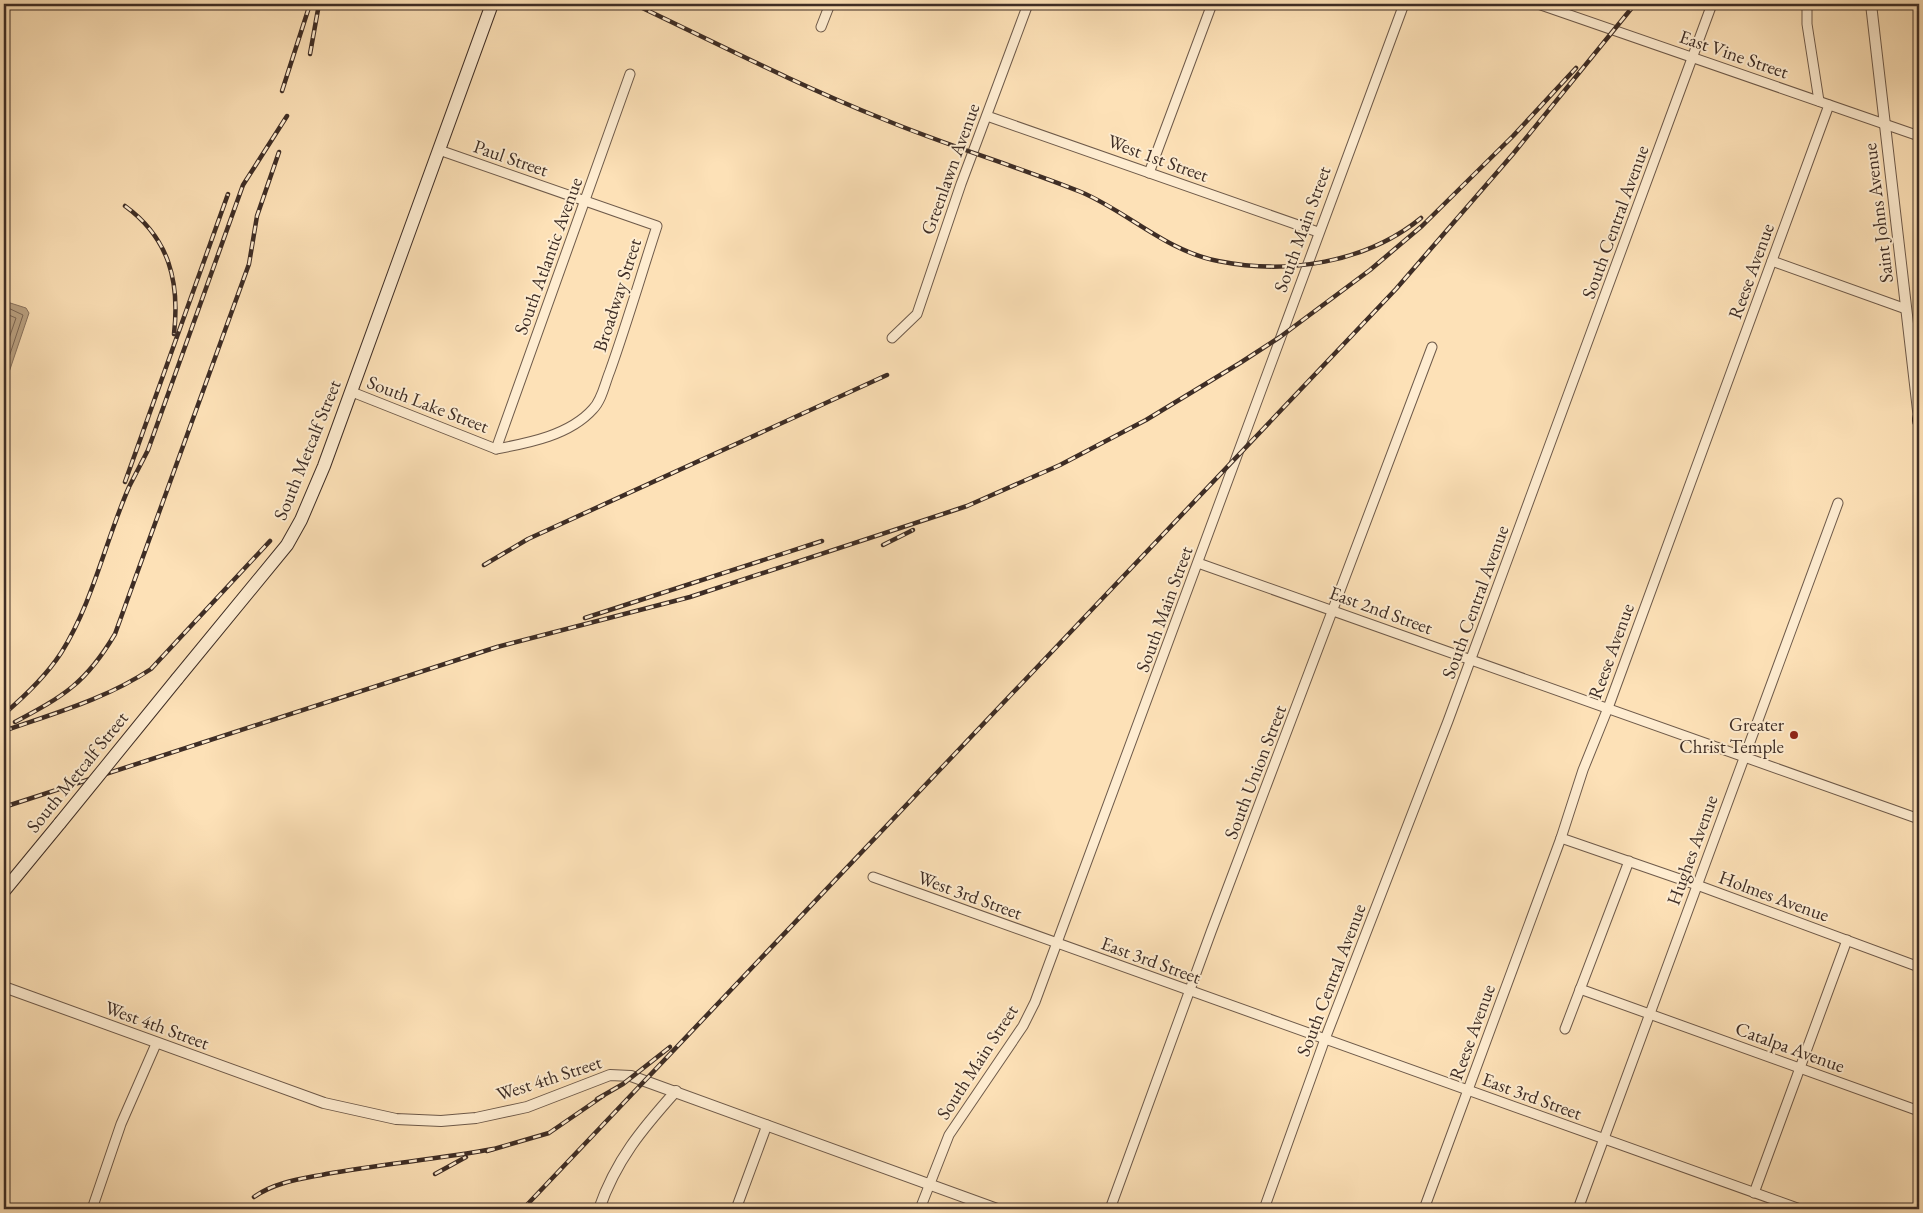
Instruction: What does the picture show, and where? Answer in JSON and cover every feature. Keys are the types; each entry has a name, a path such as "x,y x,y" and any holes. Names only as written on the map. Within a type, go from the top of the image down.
{"main road":[{"name":"South Metcalf Street","path":"4,890 250,591 296,528 324,466 352,392 492,4"}],"street":[{"path":"821,27 830,4"},
{"name":"Greenlawn Avenue","path":"892,338 917,314 961,184 1028,4"},
{"path":"1150,173 1212,4"},
{"name":"South Main Street","path":"920,1209 949,1135 1023,1026 1035,1002 1198,563 1318,232 1404,4"},
{"name":"South Central Avenue","path":"1264,1209 1325,1039 1471,659 1712,4"},
{"path":"1807,4 1809,34 1819,101"},
{"name":"Saint Johns Avenue","path":"1871,4 1919,419"},
{"name":"East Vine Street","path":"1543,5 1919,136"},
{"name":"South Atlantic Avenue","path":"496,449 630,74"},
{"name":"Reese Avenue","path":"1424,1209 1561,838 1583,770 1608,708 1830,105"},
{"name":"West 1st Street","path":"987,116 1318,232"},
{"name":"Paul Street","path":"439,150 657,226"},
{"name":"Broadway Street","path":"608,374 657,226"},
{"path":"1772,260 1906,308"},
{"name":"South Union Street","path":"1110,1209 1189,991 1432,347"},
{"name":"South Lake Street","path":"352,392 496,449 516,446 563,431 577,423 595,407 608,374"},
{"name":"Hughes Avenue","path":"1578,1209 1838,503"},
{"name":"East 2nd Street","path":"1198,563 1919,819"},
{"name":"Holmes Avenue","path":"1561,838 1919,966"},
{"path":"1565,1029 1629,861"},
{"name":"West 3rd Street","path":"873,876 1056,943"},
{"path":"1754,1193 1847,940"},
{"name":"East 3rd Street","path":"1056,943 1800,1209"},
{"name":"West 4th Street","path":"4,987 156,1044 324,1103 396,1119 441,1121 490,1116 527,1107 594,1081 619,1074 676,1092 997,1209"},
{"name":"Catalpa Avenue","path":"1580,989 1919,1111"},
{"path":"92,1209 121,1124 156,1044"},
{"path":"599,1209 609,1182 626,1151 646,1124 676,1092"},
{"path":"736,1209 767,1125"}],"water":[{"path":"4,301 26,308 29,313 4,387"}],"railway":[{"path":"282,91 310,4"},
{"path":"310,54 319,4"},
{"path":"634,4 851,106 932,138 1081,192 1098,200 1164,240 1199,256 1244,265 1271,267 1325,262 1376,246 1421,218"},
{"path":"523,1209 1396,289 1513,154 1635,4"},
{"path":"4,807 497,647 690,597 967,506 1060,465 1146,420 1240,363 1280,337 1370,270 1422,226 1513,136 1576,68"},
{"path":"4,714 49,670 61,653 82,613 120,508 148,450 243,185 287,116"},
{"path":"15,722 61,696 84,677 115,634 249,264 257,216 279,152"},
{"path":"125,482 228,194"},
{"path":"125,206 152,232 168,262 175,296 174,334"},
{"path":"484,565 528,539 887,375"},
{"path":"883,545 913,530"},
{"path":"4,731 98,697 134,680 151,669 270,541"},
{"path":"585,618 822,541"},
{"path":"597,1099 623,1084 670,1047"},
{"path":"487,1151 549,1133 603,1096"},
{"path":"254,1197 279,1184 307,1178 347,1170 493,1149"},
{"path":"435,1174 466,1157"}],"place":[{"name":"Greater Christ Temple","path":"1794,735"}]}
